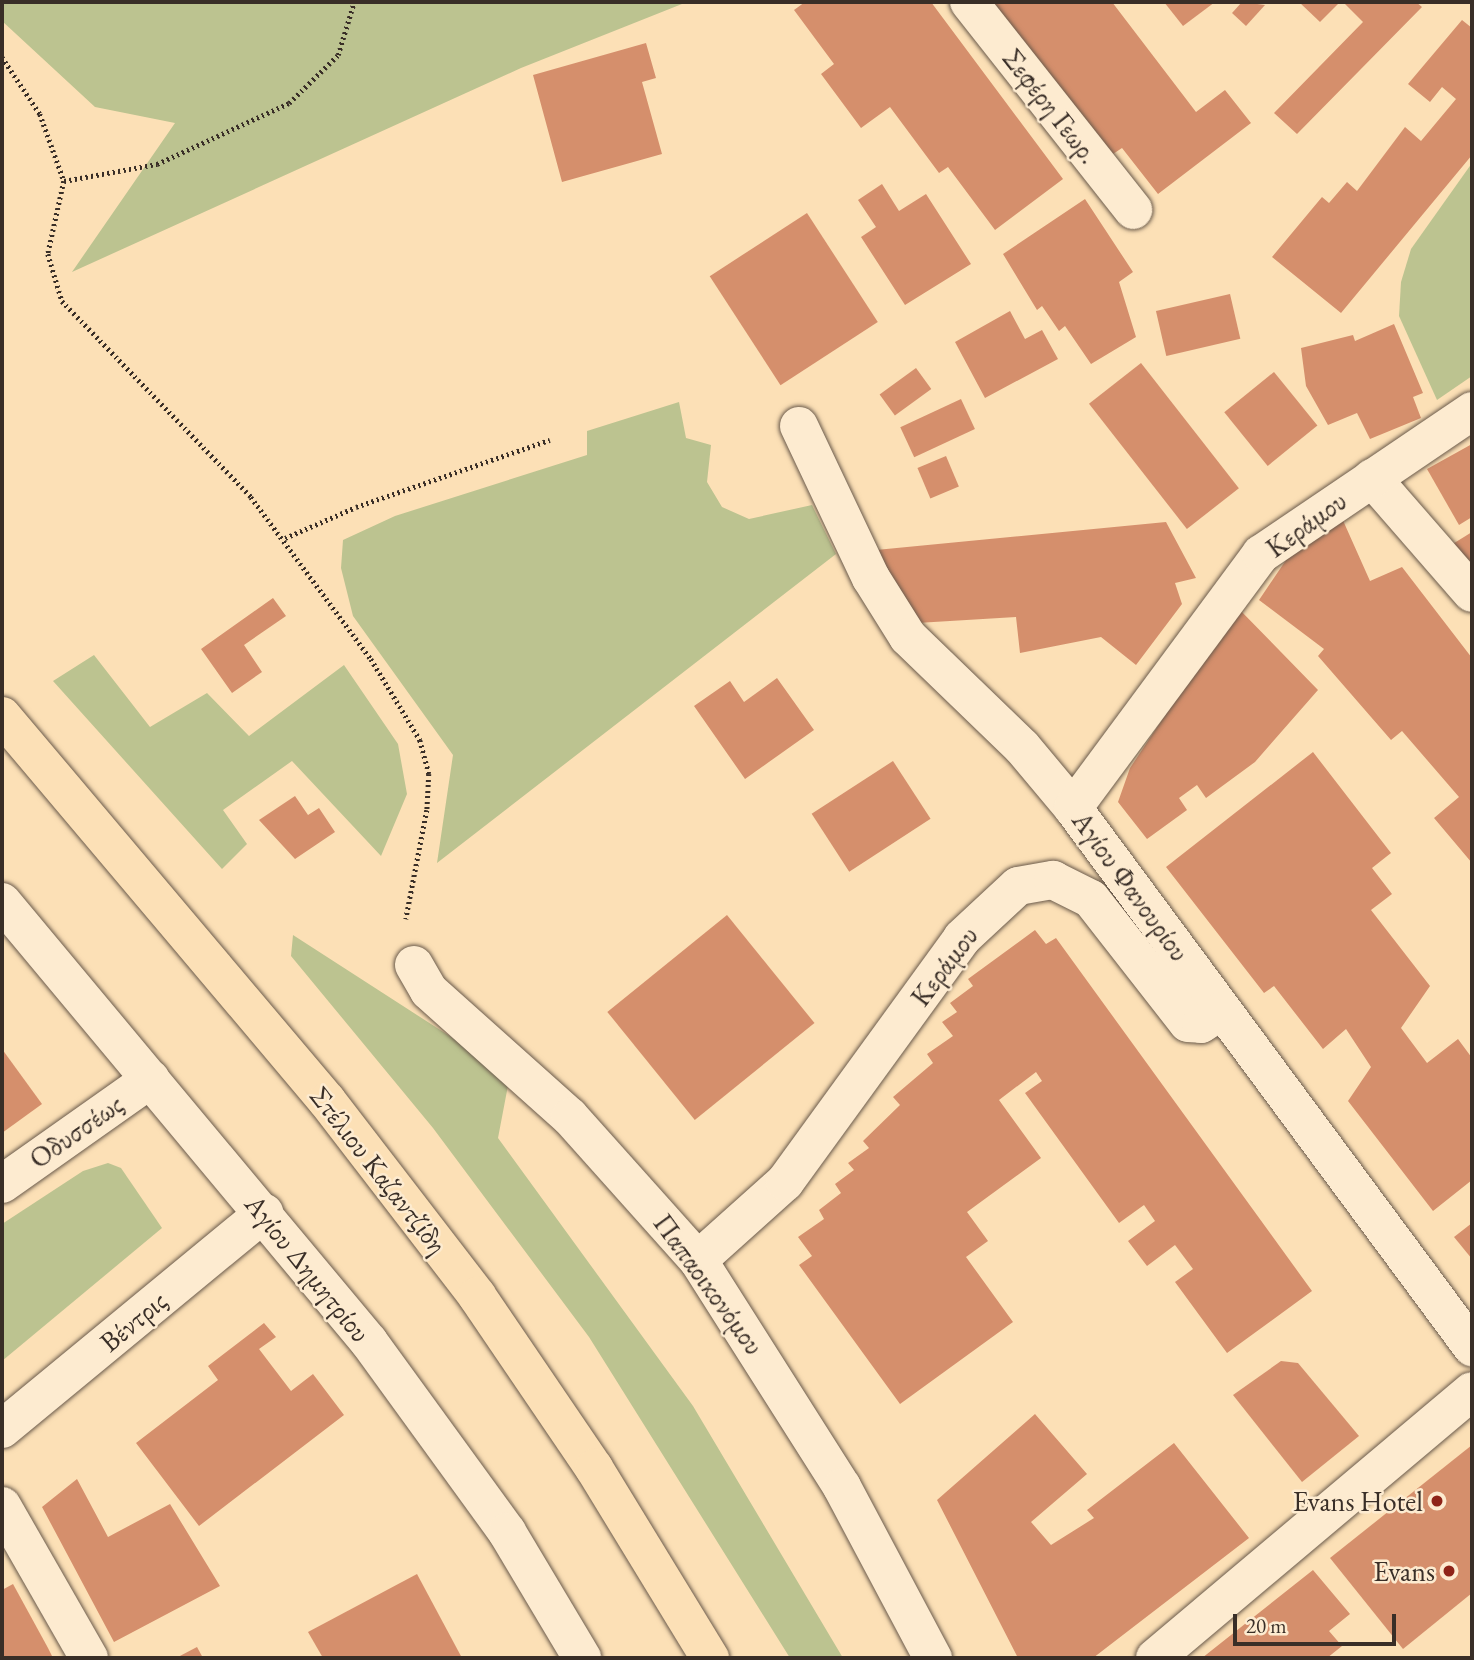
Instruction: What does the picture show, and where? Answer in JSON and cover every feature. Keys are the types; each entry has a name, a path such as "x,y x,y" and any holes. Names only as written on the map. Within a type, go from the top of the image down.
{"main road":[{"name":"Στέλιου Καζαντζίδη","path":"2,716 318,1091 477,1297 594,1468 710,1658"}],"street":[{"name":"Σεφέρη Γεωρ.","path":"969,2 1132,210"},
{"name":"Κεράμου","path":"1073,808 1261,554 1472,411"},
{"name":"Αγίου Φανουρίου","path":"799,426 871,578 908,637 1022,747 1073,808 1472,1346"},
{"path":"1373,478 1472,593"},
{"name":"Κεράμου","path":"698,1260 800,1165 962,938 1018,886 1053,880 1091,899 1188,1024 1201,1024 1222,1011"},
{"name":"Αγίου Δημητρίου","path":"2,902 264,1213 448,1444 582,1658"},
{"name":"Παπαοικονόμου","path":"414,965 429,991 570,1117 698,1260 836,1476 933,1658"},
{"name":"Οδυσσέως","path":"2,1184 151,1079"},
{"name":"Βέντρις","path":"2,1429 264,1213"},
{"path":"1155,1658 1472,1391"},
{"path":"2,1506 89,1658"}],"path":[{"path":"64,181 157,164 289,103 338,55 354,2"},
{"path":"2,57 40,114 64,181 48,254 62,301 230,471 285,538 402,706 427,758 427,810 405,907 414,965"},
{"path":"285,538 356,507 550,440"}],"green space":[{"path":"2,2 687,2 521,68 72,272 175,123 95,107 2,21"},
{"path":"1472,163 1472,376 1437,400 1399,316 1401,282 1411,249"},
{"path":"679,402 686,438 711,445 707,482 722,507 749,519 812,505 836,554 437,863 453,755 353,616 341,568 343,540 395,516 587,455 587,431"},
{"path":"94,655 150,727 207,693 249,736 344,665 398,744 407,794 381,856 292,761 223,810 247,844 222,869 53,681"},
{"path":"293,935 510,1075 498,1138 693,1406 843,1658 790,1658 589,1337 433,1128 291,956"},
{"path":"108,1163 121,1168 162,1228 2,1361 2,1224 83,1171"}],"building":[{"path":"805,2 931,2 1063,179 995,230 948,167 939,173 890,107 861,128 821,74 834,64 794,10"},
{"path":"992,2 1112,2 1196,112 1225,90 1251,123 1158,194 1122,148 1110,156"},
{"path":"1164,2 1215,2 1183,26"},
{"path":"1242,2 1265,5 1246,26 1232,13"},
{"path":"1299,2 1340,2 1320,22"},
{"path":"1343,2 1416,2 1422,7 1297,134 1274,113 1363,22"},
{"path":"1462,20 1472,28 1472,155 1341,313 1272,257 1322,197 1329,203 1347,182 1357,191 1405,127 1421,141 1456,99 1442,87 1430,102 1408,84"},
{"path":"646,43 656,78 642,82 662,154 562,182 533,75"},
{"path":"882,184 899,211 926,194 971,264 905,305 861,237 876,227 858,200"},
{"path":"1085,199 1133,272 1119,282 1136,337 1091,364 1065,326 1059,331 1042,306 1037,310 1003,254"},
{"path":"807,213 878,322 781,385 710,276"},
{"path":"1230,294 1240,339 1166,356 1156,311"},
{"path":"1010,311 1025,339 1042,330 1058,359 985,398 955,342"},
{"path":"1394,324 1423,393 1413,397 1421,418 1370,439 1357,413 1328,425 1306,386 1301,348 1353,335 1355,341"},
{"path":"1141,363 1239,488 1187,529 1089,404"},
{"path":"916,368 931,389 895,415 880,394"},
{"path":"1274,372 1317,426 1268,466 1224,412"},
{"path":"961,399 975,429 914,457 900,427"},
{"path":"1472,444 1472,517 1459,525 1427,469"},
{"path":"946,456 959,486 930,498 917,468"},
{"path":"1341,516 1370,581 1402,567 1472,658 1472,863 1434,818 1459,797 1402,731 1391,740 1318,656 1324,649 1259,600 1303,535"},
{"path":"1166,522 1196,578 1175,583 1182,604 1136,665 1101,637 1020,653 1016,617 917,623 876,550"},
{"path":"1472,532 1472,571 1451,545"},
{"path":"273,598 286,616 244,645 262,672 232,693 201,649"},
{"path":"1237,607 1318,690 1255,762 1206,798 1197,785 1179,798 1187,810 1147,839 1118,802 1130,768"},
{"path":"777,678 814,730 745,779 694,706 730,681 744,702"},
{"path":"1313,752 1391,853 1372,868 1392,894 1371,910 1430,986 1401,1028 1427,1063 1458,1039 1472,1058 1472,1180 1433,1211 1348,1101 1371,1067 1346,1029 1323,1049 1274,986 1264,993 1166,867"},
{"path":"893,761 931,819 849,872 812,814"},
{"path":"295,796 308,815 319,808 335,832 295,859 259,820"},
{"path":"727,915 814,1023 695,1120 607,1012"},
{"path":"1035,930 1046,944 1056,938 1312,1291 1227,1353 1175,1282 1193,1269 1175,1245 1147,1266 1128,1241 1155,1221 1144,1205 1119,1223 1025,1093 1042,1081 1036,1072 999,1100 1041,1158 967,1212 988,1241 966,1257 1013,1322 900,1404 799,1265 812,1256 798,1237 824,1219 819,1210 841,1193 835,1184 854,1170 848,1163 869,1148 863,1141 900,1105 893,1097 933,1063 927,1054 953,1036 942,1022 957,1012 950,1003 973,986 968,979"},
{"path":"2,1049 42,1104 2,1133"},
{"path":"1472,1223 1472,1259 1454,1237"},
{"path":"264,1323 276,1337 259,1349 291,1391 313,1374 344,1415 199,1526 136,1443 218,1380 208,1366"},
{"path":"1281,1361 1298,1363 1359,1436 1302,1482 1233,1395"},
{"path":"1035,1414 1087,1474 1031,1522 1051,1545 1094,1518 1087,1510 1174,1443 1249,1538 1093,1658 1018,1658 937,1500"},
{"name":"Evans Hotel","path":"1472,1445 1472,1593 1403,1649 1330,1558"},
{"path":"77,1479 108,1537 170,1504 220,1586 114,1642 42,1507"},
{"path":"1313,1570 1350,1614 1329,1631 1342,1646 1327,1658 1202,1658"},
{"path":"417,1574 462,1658 323,1658 308,1632"},
{"path":"13,1584 53,1658 2,1658 2,1590"},
{"path":"197,1647 203,1658 176,1658"}],"place":[{"name":"Evans Hotel","path":"1437,1501"},
{"name":"Evans","path":"1449,1571"}]}
